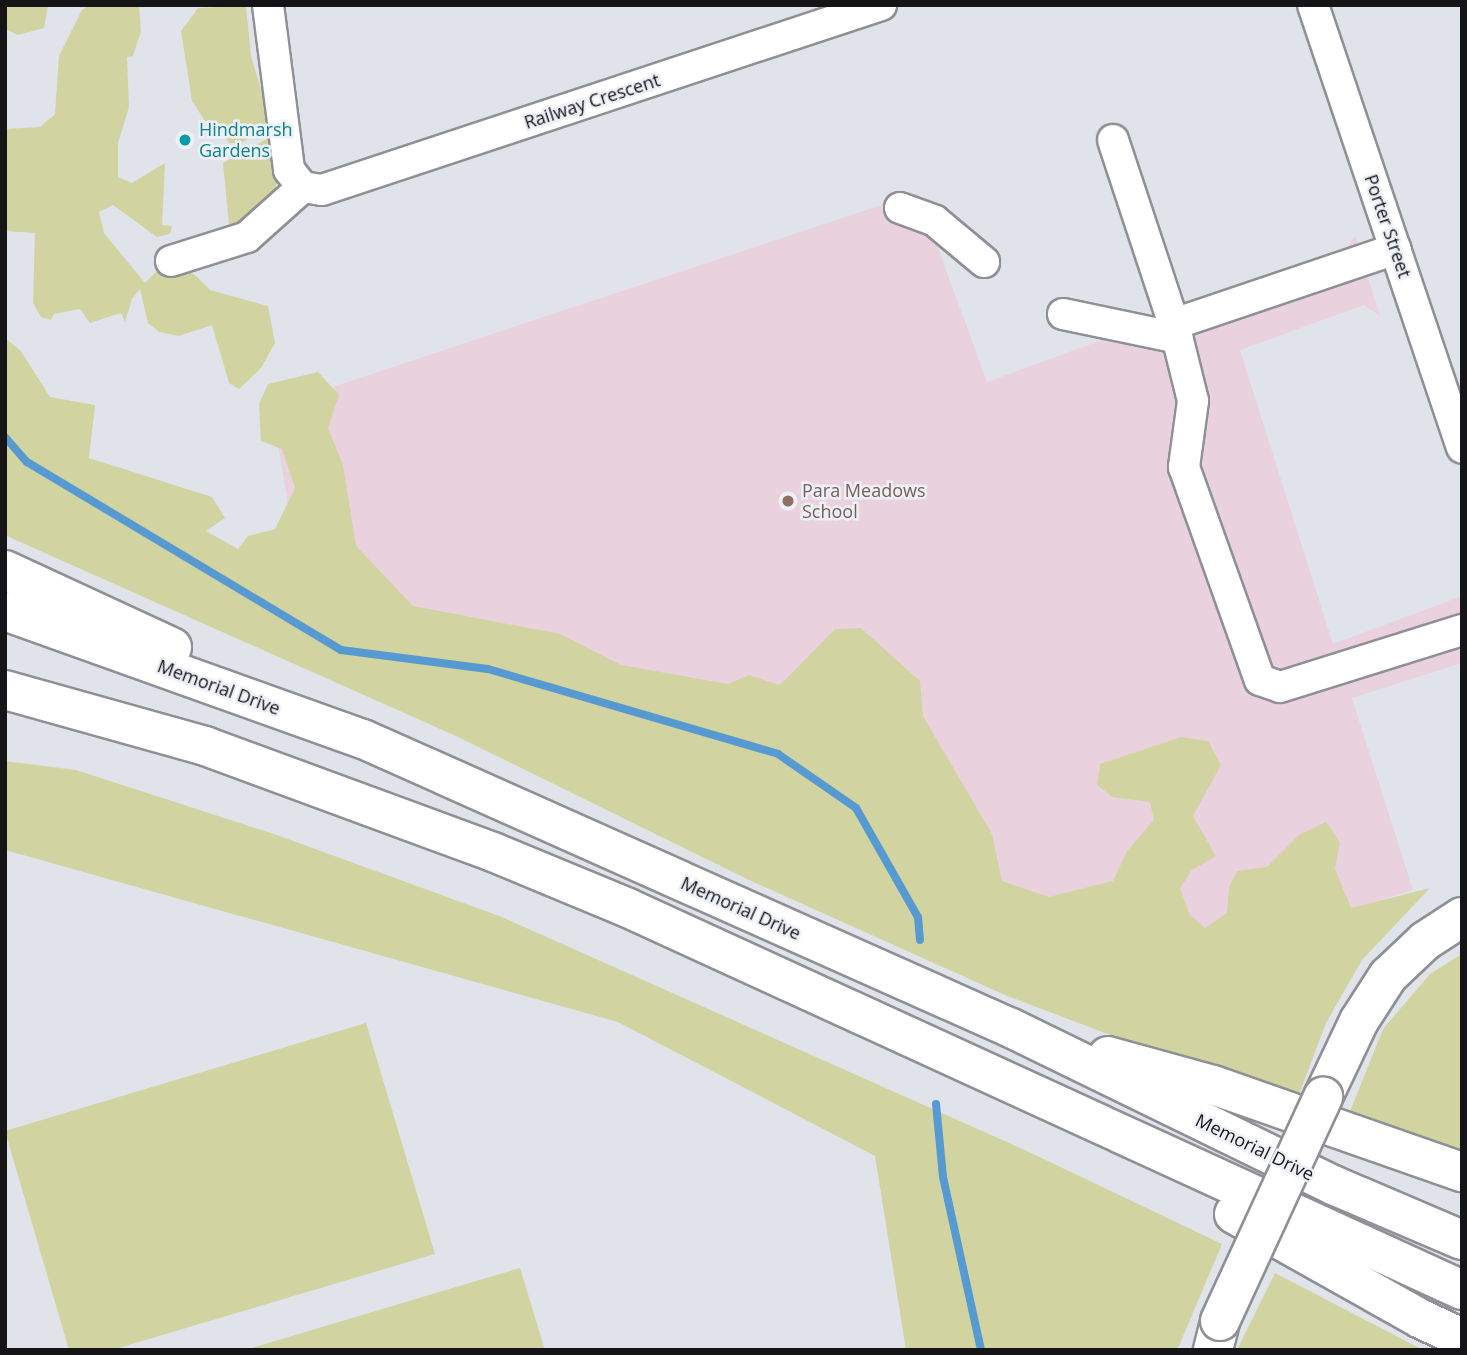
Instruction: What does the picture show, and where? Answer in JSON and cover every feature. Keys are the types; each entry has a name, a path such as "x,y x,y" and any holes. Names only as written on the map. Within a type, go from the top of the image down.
{"main road":[{"path":"5,570 363,739"},
{"name":"Memorial Drive","path":"5,611 363,739 1011,1028 1333,1185 1462,1240"},
{"path":"5,690 205,746 322,786 628,908 1462,1290"},
{"path":"5,714 205,746"},
{"path":"1216,1335 1359,1021 1388,976 1425,941 1462,917"},
{"path":"1011,1028 1213,1085 1462,1172"},
{"path":"989,1074 1420,1319 1462,1338"}],"street":[{"path":"171,261 247,237 303,187 289,170 268,5"},
{"name":"Railway Crescent","path":"303,187 322,190 881,5"},
{"name":"Porter Street","path":"1314,5 1462,448"},
{"path":"1112,140 1176,331 1193,401 1184,467 1260,680 1280,687 1462,630"},
{"path":"900,208 935,221 984,262"},
{"path":"1063,314 1176,331 1396,249"}],"shaded area":[{"name":"Para Meadows School","path":"918,193 987,382 1345,251 1355,236 1380,316 1364,305 1240,350 1333,644 1462,596 1462,663 1352,698 1413,890 1234,947 1050,966 304,603 272,407"}],"green space":[{"path":"5,5 48,5 44,28 18,35 5,29"},
{"path":"89,5 139,5 141,31 133,56 127,57 129,107 118,143 118,177 132,183 165,163 162,225 172,226 170,234 157,237 113,205 99,212 104,233 145,283 162,266 194,274 210,290 268,306 275,343 261,368 239,389 229,383 212,325 179,336 159,332 148,323 140,289 132,299 125,322 121,313 90,323 80,309 54,314 51,320 41,317 33,303 35,233 5,231 5,129 40,127 55,114 59,56 82,10"},
{"path":"246,6 251,56 270,120 242,143 229,143 217,124 205,121 192,101 181,31 198,8"},
{"path":"272,136 289,170 276,185 263,218 239,228 229,225 223,163"},
{"path":"5,338 21,351 50,397 95,405 89,458 212,497 225,518 206,531 238,549 248,536 275,529 295,488 282,449 261,441 259,404 268,384 318,372 339,395 328,428 343,465 356,546 413,606 560,634 621,665 728,684 749,675 780,685 835,629 861,628 920,681 923,716 992,834 1002,881 1049,897 1113,881 1127,851 1154,820 1150,802 1112,797 1097,785 1100,764 1181,737 1208,741 1221,765 1193,816 1216,856 1192,870 1180,888 1190,915 1205,928 1227,913 1229,887 1237,871 1267,867 1299,835 1326,822 1340,842 1335,869 1351,908 1430,888 1362,960 1326,1023 1295,1105 1005,995 749,880 456,736 5,535"},
{"path":"5,761 76,770 274,834 502,917 1029,1152 1222,1244 1179,1346 1176,1350 906,1350 875,1156 618,1022 5,850"},
{"path":"1462,954 1462,1150 1436,1156 1343,1129 1383,1029 1430,974"},
{"path":"366,1023 435,1254 112,1350 69,1350 5,1131"},
{"path":"520,1268 545,1350 245,1350"},
{"path":"1275,1273 1423,1350 1237,1350"}],"waterway":[{"path":"5,437 27,462 341,650 488,669 778,754 856,808 918,917 920,940"},
{"path":"936,1104 943,1177 981,1350"}],"place":[{"name":"Hindmarsh Gardens","path":"185,140"},
{"name":"Para Meadows School","path":"788,501"}]}
